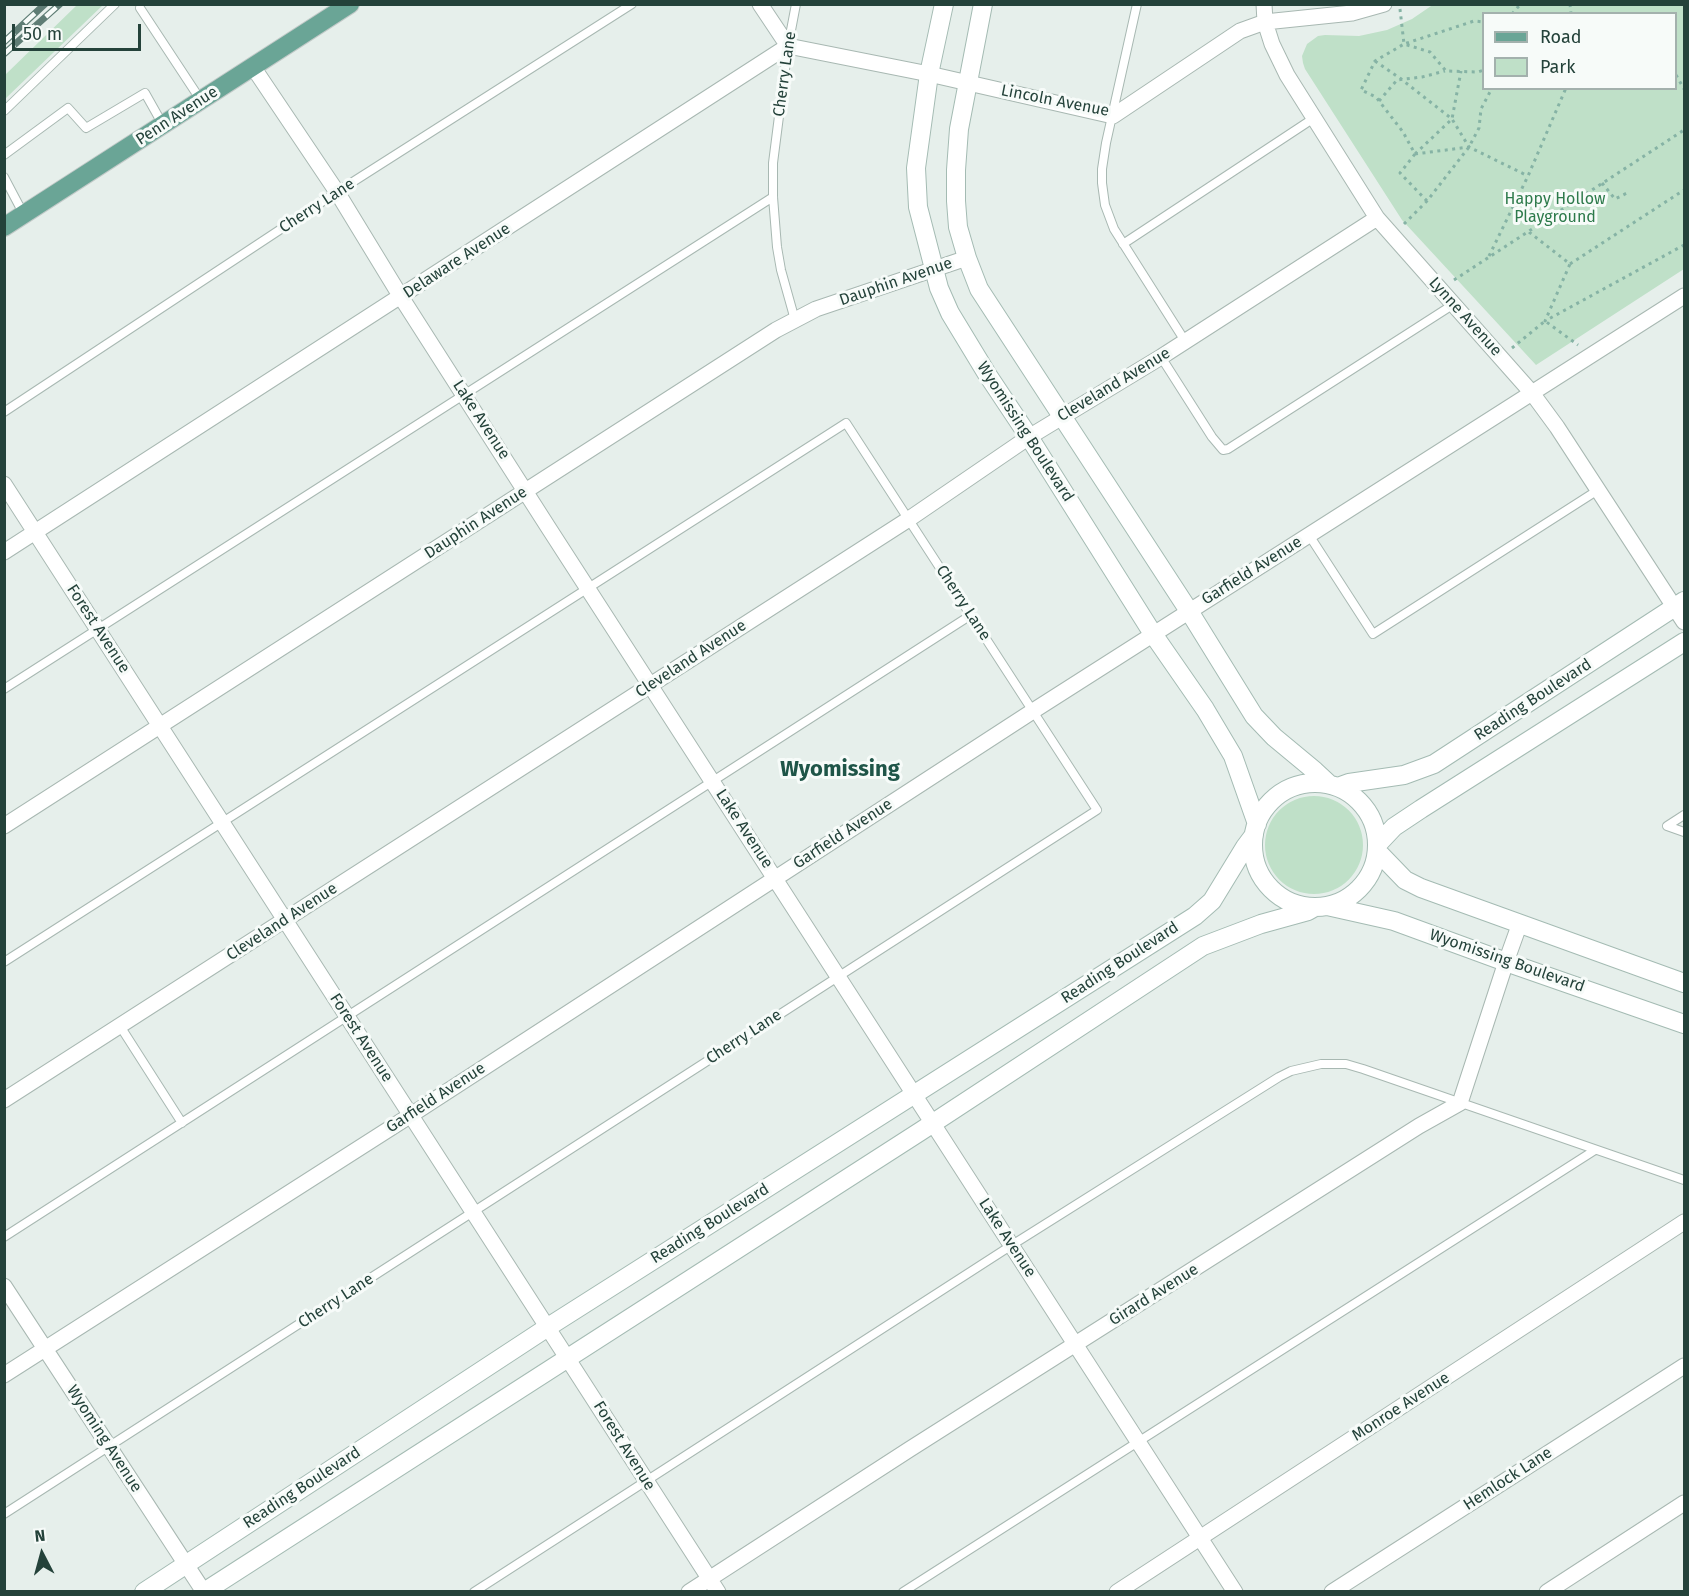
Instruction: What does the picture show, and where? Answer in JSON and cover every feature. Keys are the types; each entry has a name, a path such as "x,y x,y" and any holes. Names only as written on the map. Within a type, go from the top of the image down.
{"main road":[{"name":"Penn Avenue","path":"4,227 350,4"}],"street":[{"path":"760,4 788,46 929,74"},
{"name":"Wyomissing Boulevard","path":"944,4 929,74 916,168 918,207 939,288 950,313 987,374 1153,634 1205,709 1233,756 1255,830"},
{"path":"983,4 958,129 956,181 958,227 979,290 1189,611 1254,716 1274,737 1333,786"},
{"name":"Lynne Avenue","path":"1264,4 1265,22 1272,44 1287,75 1377,218 1532,393 1681,610"},
{"name":"Lincoln Avenue","path":"929,74 1113,116 1240,31 1265,22 1352,13 1384,4"},
{"name":"Delaware Avenue","path":"4,552 788,46"},
{"name":"Lake Avenue","path":"253,67 338,192 401,297 1235,1592"},
{"name":"Cleveland Avenue","path":"4,1100 909,519 1029,437 1161,357 1377,218"},
{"name":"Dauphin Avenue","path":"4,826 776,330 816,309 967,258"},
{"name":"Garfield Avenue","path":"4,1375 411,1115 1033,711 1684,296"},
{"name":"Forest Avenue","path":"4,484 714,1585"},
{"name":"Reading Boulevard","path":"1333,786 1404,775 1434,764 1681,610"},
{"name":"Reading Boulevard","path":"1378,848 1394,827 1684,642"},
{"path":"1320,783 1333,786 1352,795 1364,806 1376,828 1378,848 1373,868 1364,884 1352,896 1321,906 1299,905 1285,899 1268,885 1256,865 1253,850 1255,830 1260,816 1271,802 1285,791 1302,784 1320,783"},
{"name":"Reading Boulevard","path":"144,1592 548,1327 1195,916 1212,902 1255,830"},
{"path":"1378,848 1399,874 1421,888 1684,983"},
{"name":"Wyomissing Boulevard","path":"1321,906 1394,921 1684,1024"},
{"name":"Reading Boulevard","path":"204,1592 1203,946 1243,930 1321,906"},
{"path":"1460,1103 1520,924"},
{"name":"Girard Avenue","path":"689,1592 714,1585 1076,1344 1460,1103"},
{"name":"Monroe Avenue","path":"1117,1592 1684,1222"},
{"name":"Wyoming Avenue","path":"4,1286 204,1592"},
{"name":"Hemlock Lane","path":"1332,1592 1684,1366"},
{"path":"1547,1592 1684,1503"}],"lane":[{"path":"4,111 114,4"},
{"name":"Cherry Lane","path":"4,412 338,192 632,4"},
{"name":"Cherry Lane","path":"795,320 777,247 773,163 788,46 796,4"},
{"path":"1137,4 1106,143 1102,183 1108,214 1123,244 1185,341"},
{"path":"141,8 201,100"},
{"path":"4,155 68,108 86,128 145,93 163,125"},
{"path":"1123,244 1314,118"},
{"path":"4,177 24,214"},
{"path":"4,689 773,197"},
{"path":"1161,357 1223,450 1228,449 1454,304"},
{"name":"Cherry Lane","path":"4,1514 1097,810 846,423 588,588"},
{"path":"1309,535 1372,634 1598,490"},
{"path":"4,962 588,588"},
{"path":"4,1237 971,615"},
{"path":"1684,815 1667,826 1684,832"},
{"path":"120,1026 182,1123"},
{"path":"474,1592 1012,1245 1291,1071 1321,1064 1346,1065 1363,1069 1684,1180"},
{"path":"903,1592 1594,1150"}],"path":[{"path":"1399,4 1404,44"},
{"path":"1415,154 1403,132 1376,97 1361,90 1375,61 1404,44 1474,21 1482,22"},
{"path":"1404,44 1430,52 1446,71"},
{"path":"1375,61 1452,119 1469,147 1528,176"},
{"path":"1379,101 1397,80 1446,71 1482,71"},
{"path":"1427,201 1400,173 1415,154 1452,119 1461,71"},
{"path":"1392,236 1427,201 1469,147 1479,128 1481,109 1491,90"},
{"path":"1488,257 1528,176 1565,90"},
{"path":"1561,100 1565,104"},
{"path":"1440,289 1684,130"},
{"path":"1415,154 1469,147"},
{"path":"1602,183 1615,199 1627,193"},
{"path":"1545,321 1570,264 1684,190"},
{"path":"1528,231 1570,264"},
{"path":"1501,357 1545,321 1684,245"},
{"path":"1545,321 1593,355"}],"green space":[{"name":"Happy Hollow Playground","path":"1434,4 1684,5 1684,269 1536,365 1402,220 1305,69 1302,56 1307,44 1318,36 1359,36 1387,30 1412,19"},
{"path":"77,5 103,5 5,99 5,75"},
{"path":"1314,796 1333,799 1349,810 1360,826 1363,845 1360,864 1349,880 1333,891 1314,894 1295,891 1279,880 1268,864 1265,845 1268,826 1279,810 1295,799"}],"railway":[{"path":"4,42 45,4"},
{"path":"4,54 60,4"}],"district":[{"name":"Wyomissing","path":"840,770"}]}
